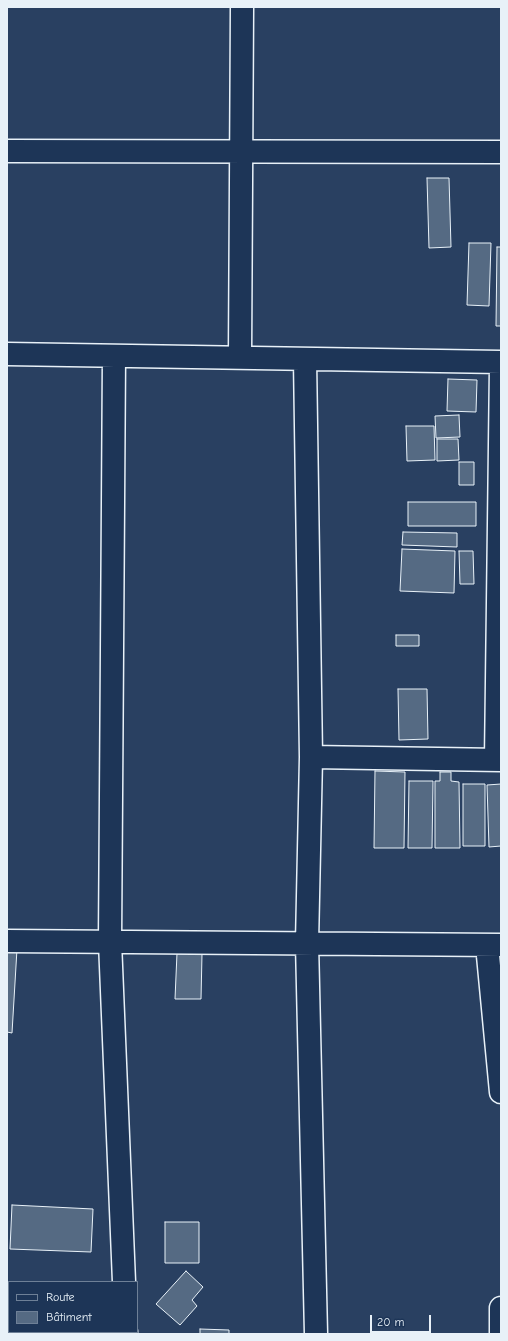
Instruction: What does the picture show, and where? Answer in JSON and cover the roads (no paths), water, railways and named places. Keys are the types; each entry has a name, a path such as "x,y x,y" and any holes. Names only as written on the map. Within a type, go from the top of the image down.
{"street":[{"path":"240,357 242,7"},
{"path":"7,151 501,152"},
{"path":"7,354 501,362"},
{"path":"114,356 110,942 124,1281"},
{"path":"305,359 311,757 307,943 316,1334"},
{"path":"311,757 498,760 501,366"},
{"path":"7,941 494,945 501,1092"},
{"path":"501,1308 501,1334"}]}
